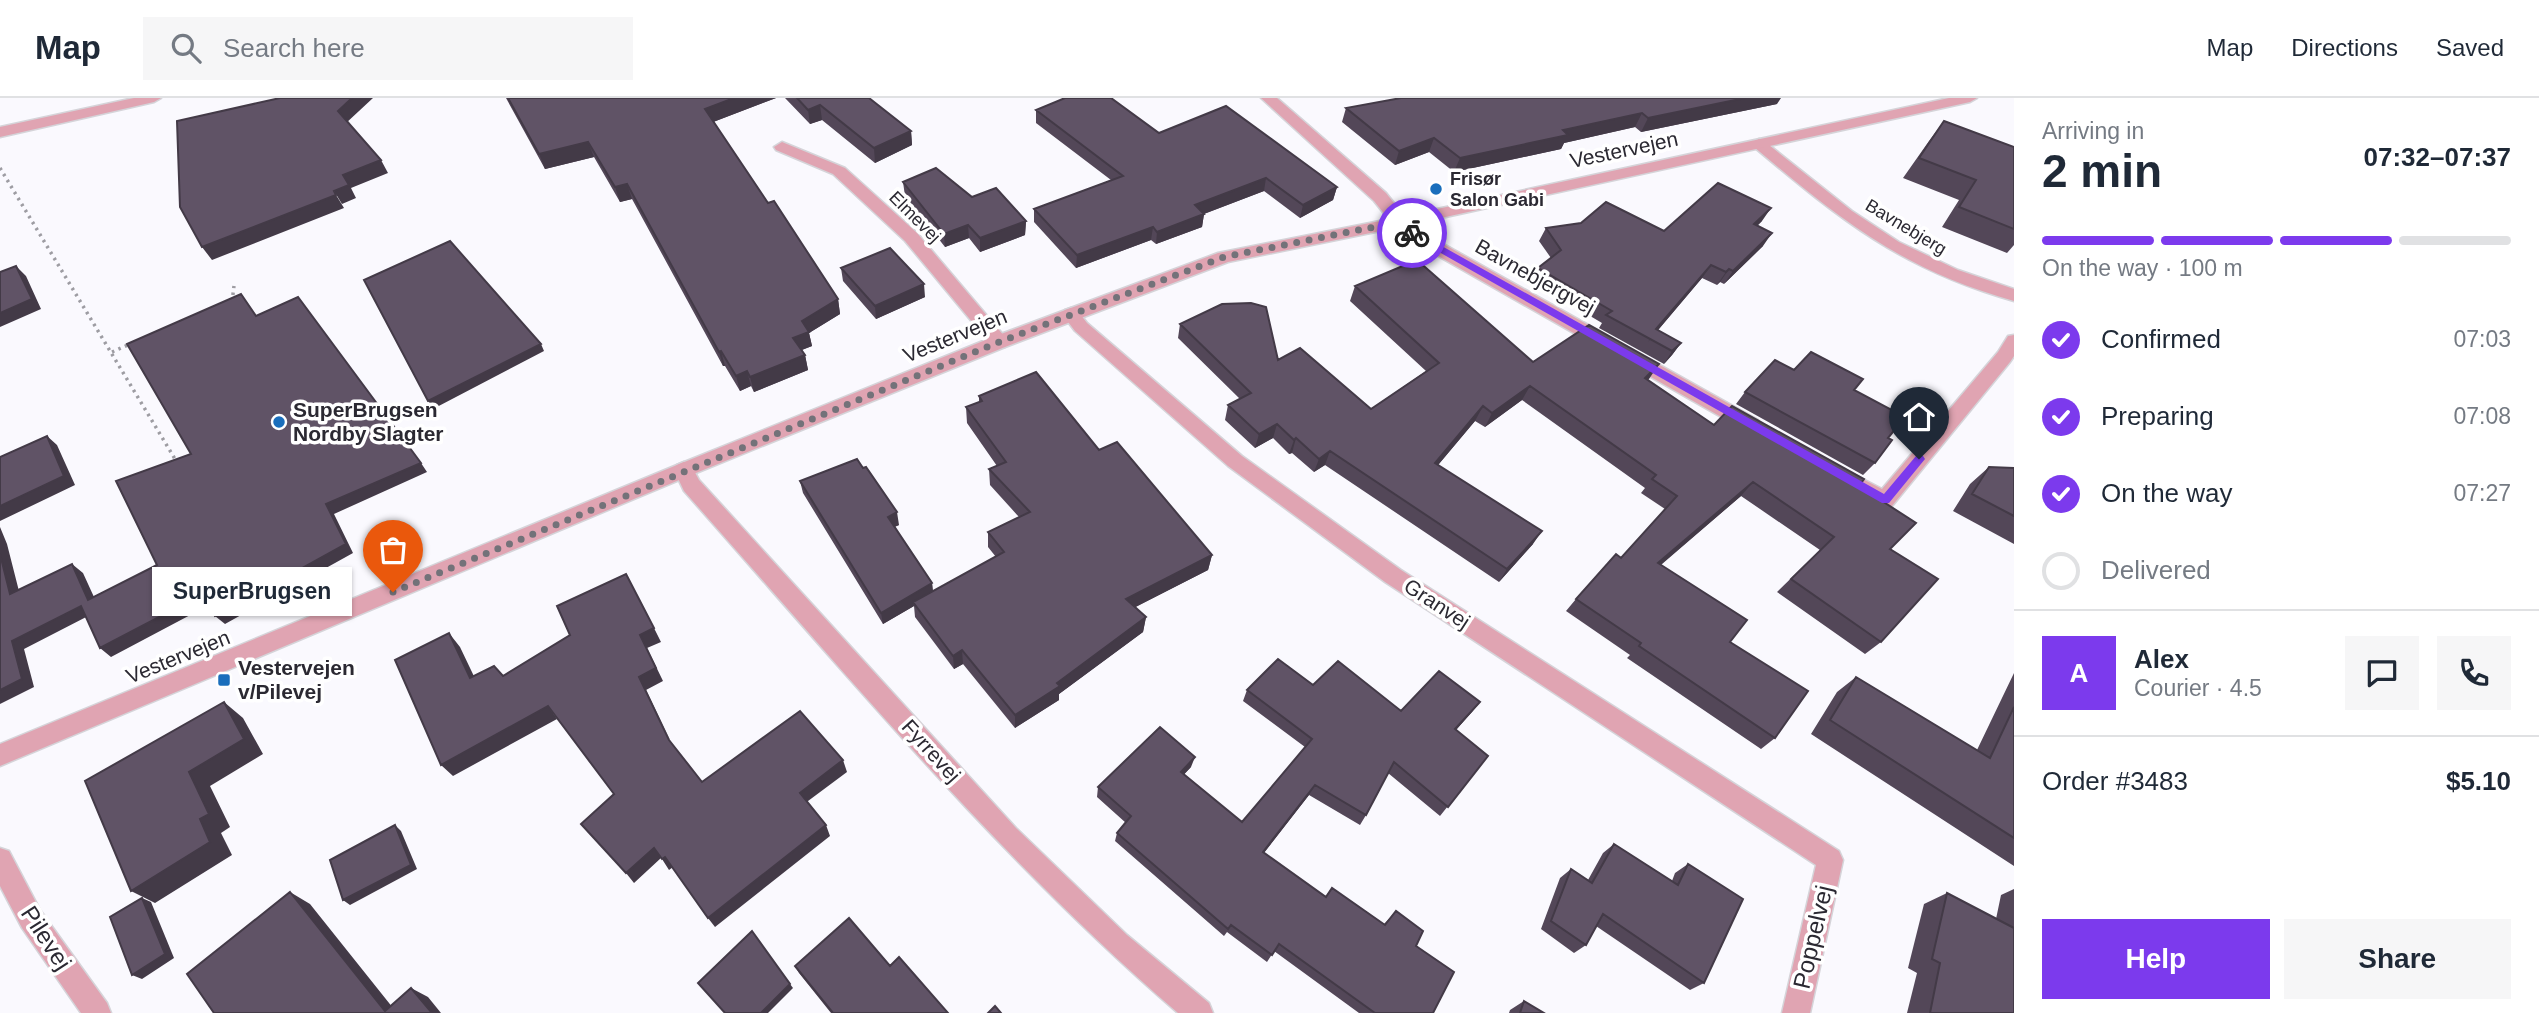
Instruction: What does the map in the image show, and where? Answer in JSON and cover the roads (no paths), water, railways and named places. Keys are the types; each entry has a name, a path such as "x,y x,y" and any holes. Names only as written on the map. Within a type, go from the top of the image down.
{"street":[{"path":"0,132 154,98"},
{"name":"Bavnebjergvej","path":"1268,98 1381,197 1399,222 1416,236 1765,433"},
{"name":"Vestervejen","path":"0,755 684,470 999,342 1224,257 1399,222 1970,98"},
{"name":"Bavnebjerg","path":"1759,144 1878,237 1942,271 2014,295"},
{"name":"Elmevej","path":"782,146 845,176 911,237 999,342"},
{"name":"Granvej","path":"1071,314 1081,327 1235,461 1393,576 1830,860"},
{"path":"1813,460 1885,500 2004,357 2014,341"},
{"name":"Fyrrevej","path":"684,470 691,485 1007,836 1118,944 1199,1013"},
{"name":"Pilevej","path":"0,860 31,919 97,1013"},
{"name":"Poppelvej","path":"1796,1013 1830,860"}],"place":[{"name":"Frisør Salon Gabi","path":"1436,189"},
{"name":"SuperBrugsen Nordby Slagter","path":"279,422"},
{"name":"SuperBrugsen","path":"393,592"},
{"name":"Vestervejen v/Pilevej","path":"224,680"}]}
